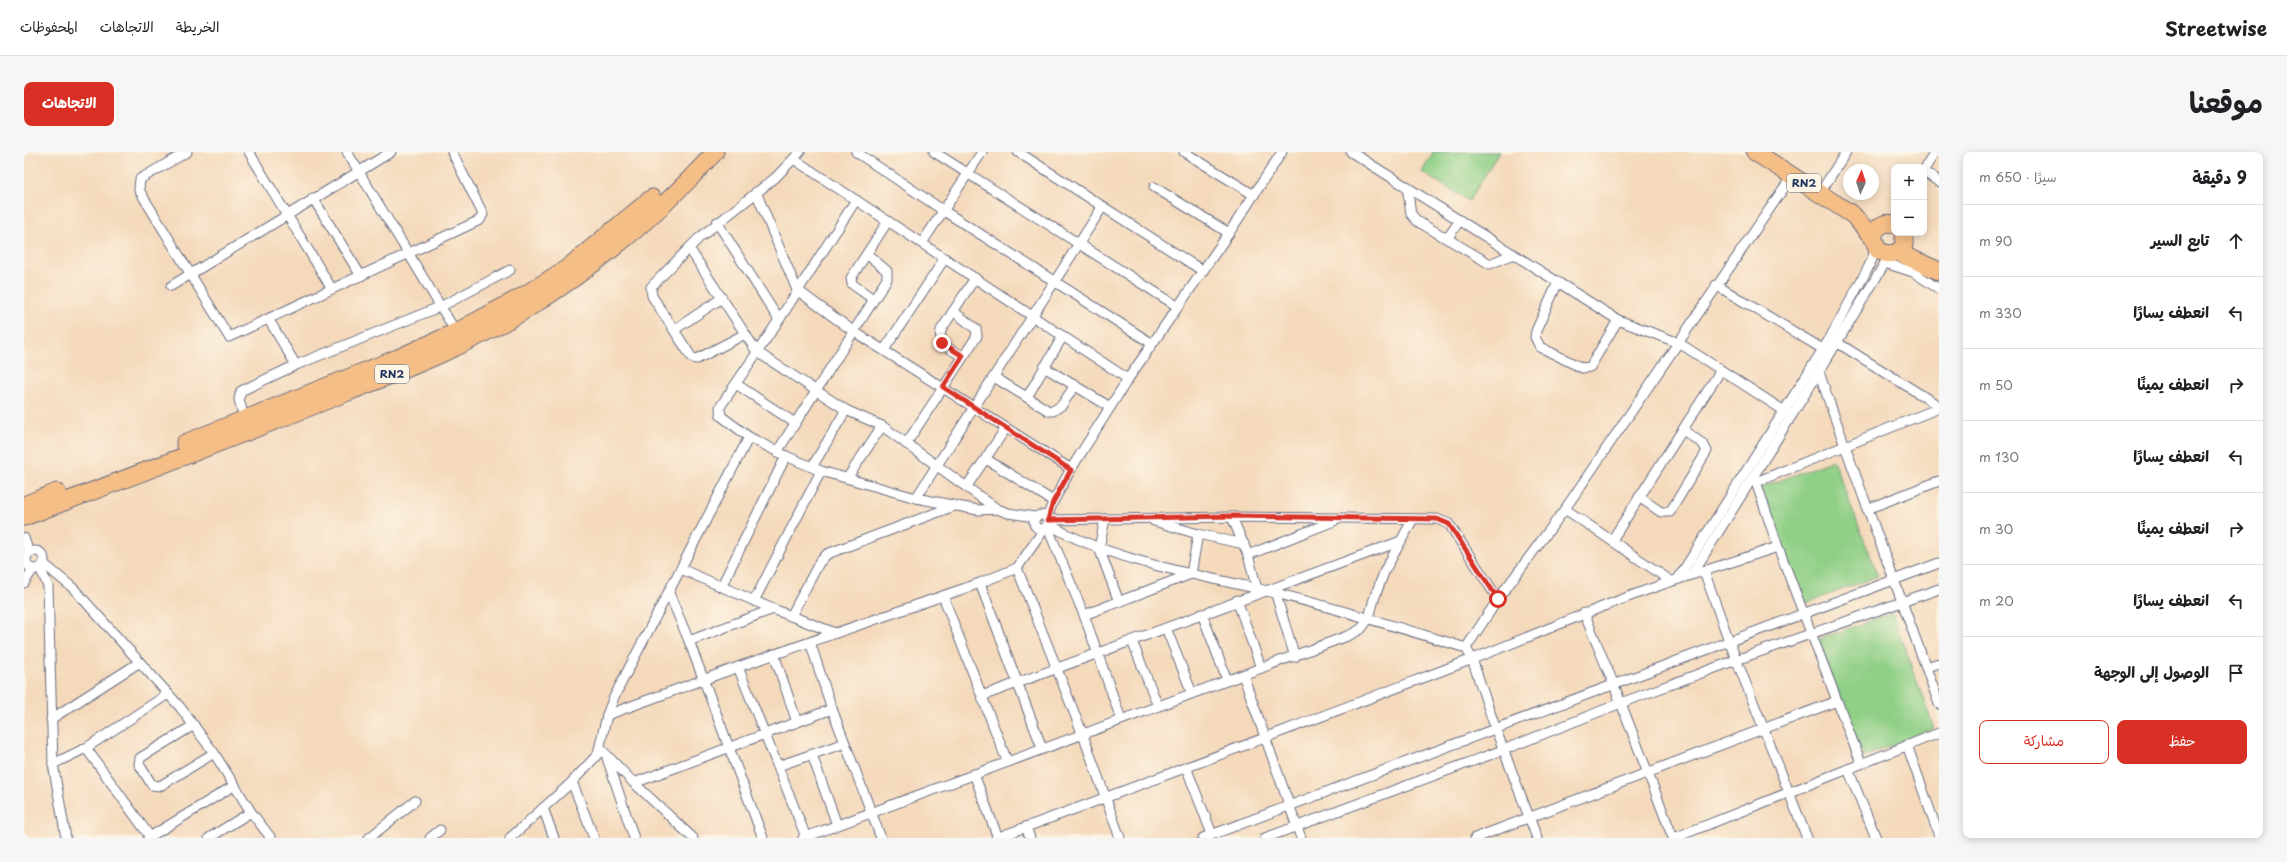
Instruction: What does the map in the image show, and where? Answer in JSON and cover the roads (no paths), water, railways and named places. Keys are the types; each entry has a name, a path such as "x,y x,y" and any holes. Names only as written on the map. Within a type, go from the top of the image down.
{"highway":[{"name":"RN2","path":"24,518 246,426 456,332 523,296 566,269 645,206 699,152"},
{"name":"RN2","path":"24,505 246,426 461,344 530,308 616,247 715,152"},
{"name":"RN2","path":"1760,153 1852,216 1889,230 1936,269"},
{"name":"RN2","path":"1889,230 1883,253 1936,269"},
{"path":"1889,230 1904,245 1892,256"}],"street":[{"path":"187,152 140,179 138,184 139,190 230,337 477,222 482,217 481,210 455,153"},
{"path":"249,152 332,289"},
{"path":"347,152 442,306 456,332"},
{"path":"171,286 286,214 391,152"},
{"path":"856,152 944,211 1151,343"},
{"path":"934,152 1177,306"},
{"path":"922,243 982,152"},
{"path":"1018,152 1203,271"},
{"path":"1184,152 1254,195"},
{"path":"607,715 774,654 980,583 1016,568 1034,545 1042,522 1053,501 1128,378 1229,233 1282,152"},
{"path":"1351,152 1618,320 1678,343 1791,415"},
{"path":"1820,193 1846,152"},
{"path":"1927,166 1935,152"},
{"path":"745,334 694,360 674,330 651,290 653,283 717,222 756,192 798,156 856,200 1128,378"},
{"path":"1927,173 1939,182"},
{"path":"1466,648 1498,599 1565,509 1716,285 1792,176"},
{"path":"1407,186 1413,218 1490,264 1513,254"},
{"path":"1154,187 1229,233"},
{"path":"756,192 797,290 853,331 1071,470"},
{"path":"313,198 361,276"},
{"path":"856,200 779,320 720,407 719,411 725,421 749,437 777,452 817,469 916,498 978,510 997,509 1042,522 1099,548 1191,574 1370,618 1466,648 1472,659 1503,750 1537,838"},
{"path":"916,498 1103,206"},
{"path":"1447,239 1460,220"},
{"path":"873,299 851,281 851,275 867,254 888,221"},
{"path":"717,222 779,320"},
{"path":"1834,340 1873,257 1889,230"},
{"path":"689,248 757,352 846,410 882,426 997,509"},
{"path":"777,452 888,275 884,268 867,254"},
{"path":"1674,580 1783,410 1826,352 1892,256 1913,272 1939,288"},
{"path":"884,350 945,258"},
{"path":"246,426 239,399 241,391 296,365 442,306 510,270"},
{"path":"963,356 940,340 940,330 975,278"},
{"path":"1558,282 1536,331 1537,341 1540,346 1582,368 1590,367 1595,362 1618,320"},
{"path":"1716,285 1826,352"},
{"path":"674,330 722,298"},
{"path":"906,444 977,336 977,331 953,312"},
{"path":"269,320 296,365"},
{"path":"1027,397 1063,336"},
{"path":"1834,340 1939,407"},
{"path":"1692,574 1754,481 1791,415 1819,372 1826,352"},
{"path":"1044,366 1110,407"},
{"path":"1612,540 1721,370"},
{"path":"1819,372 1844,447 1895,580 1939,704"},
{"path":"994,377 1049,411 1053,411 1062,405 1075,385"},
{"path":"736,384 795,423"},
{"path":"1754,481 1844,447 1939,407"},
{"path":"754,601 846,410"},
{"path":"848,477 882,426"},
{"path":"967,486 1006,428"},
{"path":"1639,497 1661,512 1670,512 1707,452 1703,444 1683,430"},
{"path":"512,837 572,782 593,760 600,748 607,715 749,437"},
{"path":"721,587 786,456"},
{"path":"986,458 1053,501"},
{"path":"1742,475 1754,481 1861,763"},
{"path":"1867,509 1939,481"},
{"path":"791,616 819,563 827,554 955,506"},
{"path":"1565,509 1674,580"},
{"path":"1042,522 1232,516 1339,519 1437,519 1449,524 1498,599"},
{"path":"1232,516 1261,590"},
{"path":"1147,518 1198,534 1244,544"},
{"path":"1105,519 1099,548 1119,602"},
{"path":"1248,555 1339,519"},
{"path":"738,667 778,766 804,838 1042,748 1083,735 1121,719 1350,636 1361,629 1370,618 1374,599 1413,519"},
{"path":"1042,522 1084,615 1121,719"},
{"path":"1191,574 1198,534"},
{"path":"24,538 29,553 26,562 39,567 74,589 140,662 194,725 214,753 251,812 271,838"},
{"path":"982,696 1132,641 1261,590 1401,541"},
{"path":"974,774 997,838 1472,659 1584,613 1674,580 1778,547"},
{"path":"24,583 39,567 42,554 36,551 29,553"},
{"path":"1203,838 1496,730 1939,563"},
{"path":"39,567 46,580 48,593 53,764 66,838"},
{"path":"1016,568 1083,735 1120,838"},
{"path":"681,569 773,610 835,633"},
{"path":"1704,571 1763,730 1790,792 1807,838"},
{"path":"1084,615 1191,574"},
{"path":"980,583 1019,683 1042,748"},
{"path":"1265,838 1503,750 1621,703 1736,660 1903,603 1939,589"},
{"path":"669,593 689,640 763,838"},
{"path":"1276,595 1295,657"},
{"path":"943,596 1007,761"},
{"path":"1237,600 1261,668"},
{"path":"689,640 773,610"},
{"path":"1584,613 1674,838 1861,763 1939,734"},
{"path":"1202,614 1227,680"},
{"path":"1166,628 1192,693"},
{"path":"1132,641 1158,706"},
{"path":"810,642 844,744 881,838"},
{"path":"774,654 796,722"},
{"path":"51,719 140,662"},
{"path":"1926,668 1939,663"},
{"path":"1243,676 1301,838"},
{"path":"53,764 86,748 168,694"},
{"path":"1475,838 1648,771 1763,730 1837,701"},
{"path":"634,783 832,709"},
{"path":"194,725 140,758 139,764 152,785 160,786 214,753"},
{"path":"778,766 844,744"},
{"path":"1907,745 1939,836"},
{"path":"86,748 149,838 234,785"},
{"path":"600,748 607,757 693,838"},
{"path":"812,755 838,825"},
{"path":"607,757 634,838"},
{"path":"1186,767 1212,834"},
{"path":"1848,769 1876,838"},
{"path":"572,782 594,838"},
{"path":"369,838 415,801"},
{"path":"543,808 554,838"},
{"path":"209,838 251,812"},
{"path":"1026,827 1030,838"},
{"path":"430,838 440,830"}]}
